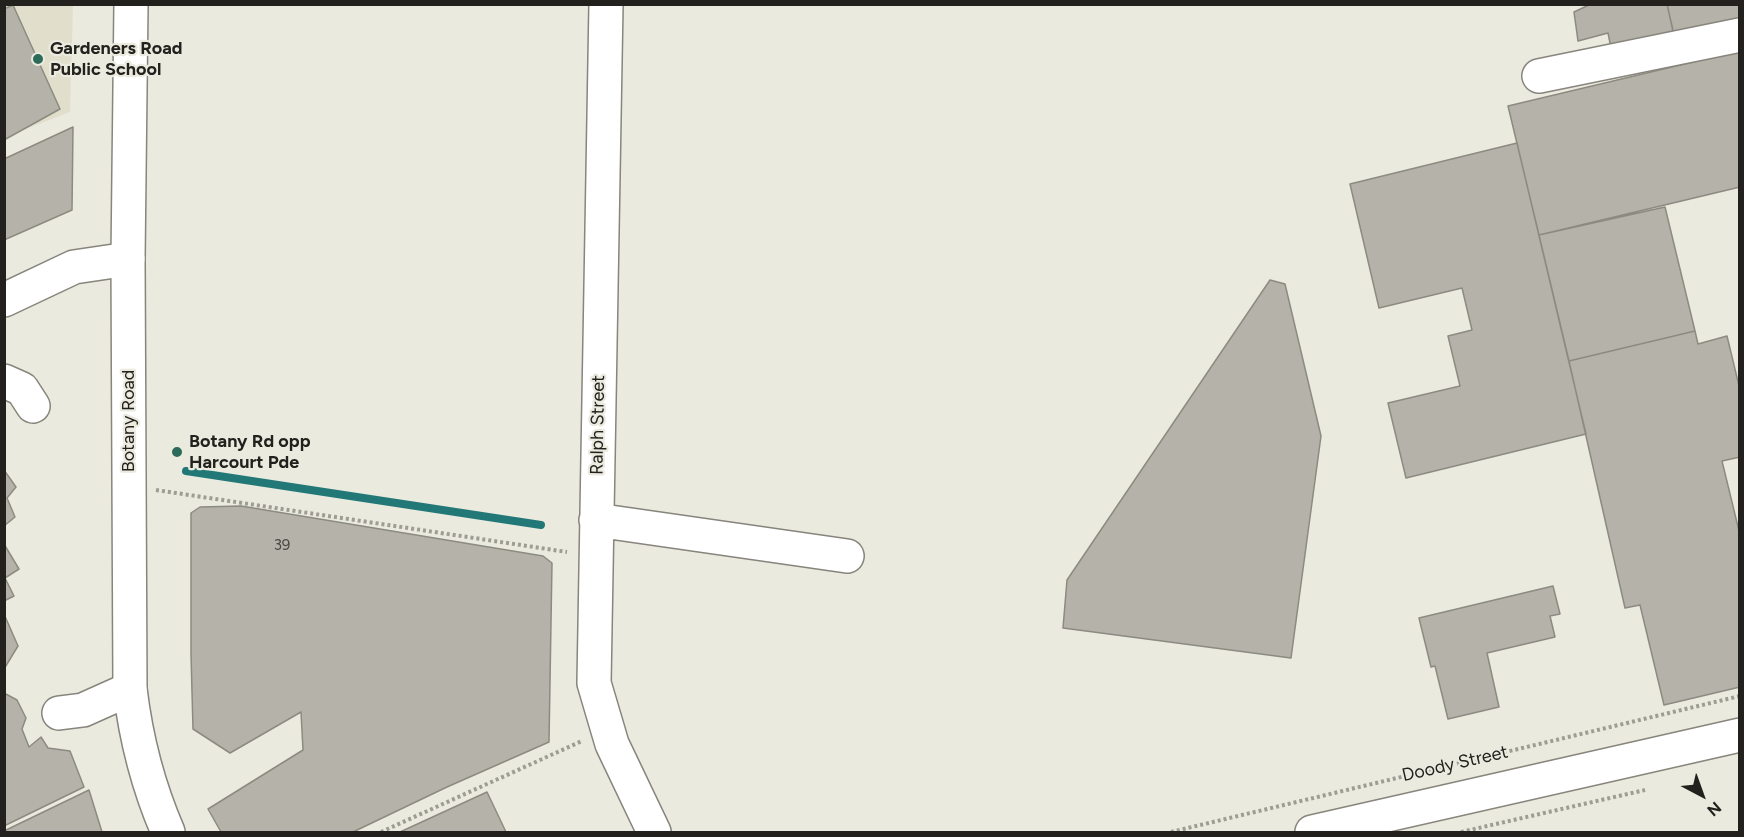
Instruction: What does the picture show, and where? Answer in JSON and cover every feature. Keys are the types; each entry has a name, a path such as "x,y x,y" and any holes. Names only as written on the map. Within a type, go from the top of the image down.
{"street":[{"name":"Botany Road","path":"131,4 128,259 130,688 135,728 144,765 168,832"},
{"name":"Ralph Street","path":"606,4 594,683 612,744 654,832"},
{"path":"1539,76 1740,34"},
{"path":"4,300 74,267 128,259"},
{"path":"4,381 22,389 33,406"},
{"path":"596,520 847,556"},
{"path":"59,713 83,710 130,688"},
{"name":"Doody Street","path":"1312,832 1740,735"}],"path":[{"path":"129,486 596,556"},
{"name":"Doody Street","path":"1171,832 1740,696"},
{"path":"381,832 607,729"},
{"path":"1461,832 1650,789"}],"shaded area":[{"name":"Gardeners Road Public School","path":"5,5 73,5 70,112 5,137"}],"building":[{"path":"1591,4 1667,4 1675,39 1612,53 1608,33 1578,41 1574,12"},
{"path":"1667,4 1740,4 1740,30 1676,45"},
{"path":"13,5 60,109 4,140 4,9"},
{"path":"1739,51 1740,187 1539,235 1508,106"},
{"path":"73,127 72,210 4,240 4,159"},
{"path":"1517,143 1586,434 1406,478 1388,403 1460,386 1448,336 1472,330 1462,288 1379,308 1350,184"},
{"path":"1665,207 1695,331 1569,361 1539,235"},
{"path":"1270,280 1285,284 1321,436 1291,658 1063,628 1067,580"},
{"path":"1695,331 1698,344 1727,336 1740,390 1740,457 1722,461 1740,535 1740,687 1664,705 1640,605 1625,608 1569,361"},
{"path":"4,470 16,487 7,498 15,517 4,526"},
{"path":"241,506 543,556 552,563 549,742 353,832 221,832 208,809 303,750 301,712 230,753 193,729 191,513 200,507"},
{"path":"4,544 19,569 5,578 14,596 4,601"},
{"path":"1553,586 1560,614 1550,616 1555,637 1487,653 1499,707 1448,719 1435,666 1431,667 1419,618"},
{"path":"4,614 18,646 4,669"},
{"path":"4,693 17,700 26,718 22,729 29,747 41,737 48,748 70,751 84,787 4,826"},
{"path":"89,790 102,832 4,832 4,831"},
{"path":"487,792 506,832 400,832"}],"waterway":[{"path":"186,471 541,525"}],"place":[{"name":"Gardeners Road Public School","path":"38,59"},
{"name":"Botany Rd opp Harcourt Pde","path":"177,452"}]}
